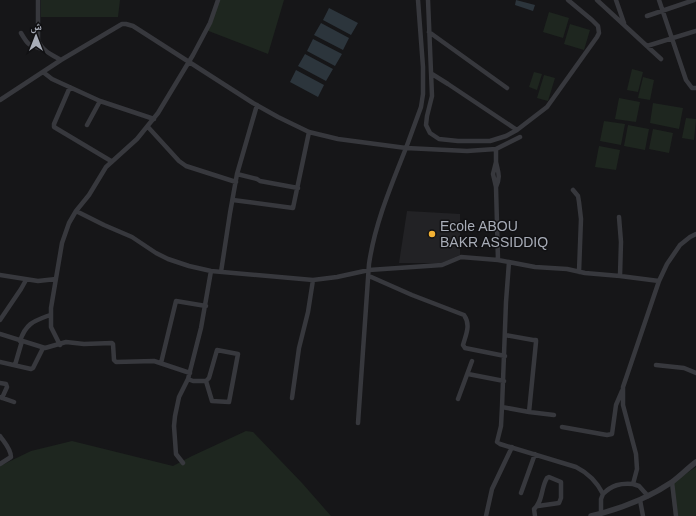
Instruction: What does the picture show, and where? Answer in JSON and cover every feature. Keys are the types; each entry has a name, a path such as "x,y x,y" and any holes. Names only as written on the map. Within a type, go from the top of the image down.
{"street":[{"path":"38,0 38,40 42,49"},
{"path":"60,345 51,327 50,315 65,232 76,210 90,195 106,167 125,151 154,119 193,55 210,23 218,0"},
{"path":"358,423 372,244 384,206 421,107 423,94 423,67 418,0"},
{"path":"428,0 432,96 426,125 430,133 439,139 458,141 490,141 506,136 517,130 547,107 599,33 598,26 568,0"},
{"path":"597,0 662,59"},
{"path":"616,0 624,25"},
{"path":"659,0 686,80 692,88 696,88"},
{"path":"647,16 694,0"},
{"path":"0,100 61,60 122,24 126,24 133,26 257,105 309,132 338,139 406,148 467,151 496,148 520,136"},
{"path":"647,46 696,31"},
{"path":"429,32 507,88"},
{"path":"21,33 23,39 28,44 42,49 61,60"},
{"path":"43,72 52,79 100,101 154,119"},
{"path":"432,74 517,130"},
{"path":"70,87 54,127 111,162"},
{"path":"87,125 100,101"},
{"path":"221,272 236,182 257,105"},
{"path":"148,127 186,166 236,182"},
{"path":"233,200 291,209 294,206 309,132"},
{"path":"496,148 496,162 499,173 499,181 496,187 498,260"},
{"path":"238,174 260,181 298,188"},
{"path":"574,190 578,196 581,219 579,272"},
{"path":"76,210 104,225 132,237 168,259 211,271 313,280 337,277 369,270 442,265 461,257 498,260 535,267 567,269 579,272 659,281"},
{"path":"619,217 621,242 620,276"},
{"path":"562,426 607,435 612,434 616,405 659,281 667,264 680,245 696,234"},
{"path":"509,262 504,335 504,381 501,426 497,442 576,466 584,471 600,488 603,494"},
{"path":"183,462 176,454 174,423 179,397 190,373 206,306 211,271"},
{"path":"0,275 38,281 56,279"},
{"path":"369,276 412,295 464,315 468,320 464,345 465,348 505,356"},
{"path":"0,320 26,280"},
{"path":"292,398 299,348 308,312 313,280"},
{"path":"161,363 176,301 206,306"},
{"path":"15,365 24,331 27,326 50,315"},
{"path":"0,334 43,348 49,348 66,342 84,344 112,343 114,344 115,361 120,363 146,360 161,363 190,373"},
{"path":"504,335 536,340 529,412"},
{"path":"0,362 31,369 34,368 43,348"},
{"path":"188,379 193,382 206,381 209,378 217,350 238,354 229,402 212,401 206,381"},
{"path":"458,399 472,361"},
{"path":"656,365 684,368 696,373"},
{"path":"468,374 504,381"},
{"path":"0,383 4,383 7,387 1,398 14,402"},
{"path":"623,387 623,405 637,462 633,484"},
{"path":"502,407 554,415"},
{"path":"0,436 12,454 11,457 0,464"},
{"path":"486,516 492,489 512,447"},
{"path":"521,493 535,454"},
{"path":"592,516 648,496 672,482 696,462"},
{"path":"535,516 534,509 538,506 542,487 547,478 549,477 561,482 561,498 559,502 538,506"},
{"path":"672,482 676,516"},
{"path":"601,514 600,504 603,494 617,484 633,484 639,486 648,496"},
{"path":"640,500 643,516"}],"shaded area":[{"path":"41,0 120,0 118,17 41,17"},
{"path":"217,0 284,0 268,54 206,30"},
{"path":"516,0 535,5 533,11 515,5"},
{"path":"329,8 358,23 351,35 323,20"},
{"path":"549,12 569,18 563,38 543,32"},
{"path":"321,23 349,38 343,50 314,35"},
{"path":"570,24 590,30 584,50 564,44"},
{"path":"313,39 342,54 335,66 307,51"},
{"path":"305,54 333,69 326,81 298,66"},
{"path":"632,69 643,72 638,92 627,90"},
{"path":"296,70 324,85 318,97 290,82"},
{"path":"534,72 542,74 537,90 529,87"},
{"path":"544,75 555,78 548,101 537,98"},
{"path":"643,77 654,80 650,100 638,98"},
{"path":"619,98 640,102 636,122 615,119"},
{"path":"653,103 683,108 679,129 650,123"},
{"path":"686,118 696,119 694,140 682,138"},
{"path":"604,121 625,124 621,145 600,141"},
{"path":"628,125 649,129 645,150 624,146"},
{"path":"653,129 673,133 669,153 649,149"},
{"path":"599,146 620,150 616,170 595,167"},
{"name":"Ecole ABOU BAKR ASSIDDIQ","path":"407,211 460,214 460,255 442,263 399,263"},
{"path":"246,431 253,432 302,483 331,516 0,516 0,466 31,451 72,441 173,466"},
{"path":"696,467 696,516 674,516 670,484"}],"place":[{"name":"Ecole ABOU BAKR ASSIDDIQ","path":"432,234"}]}
